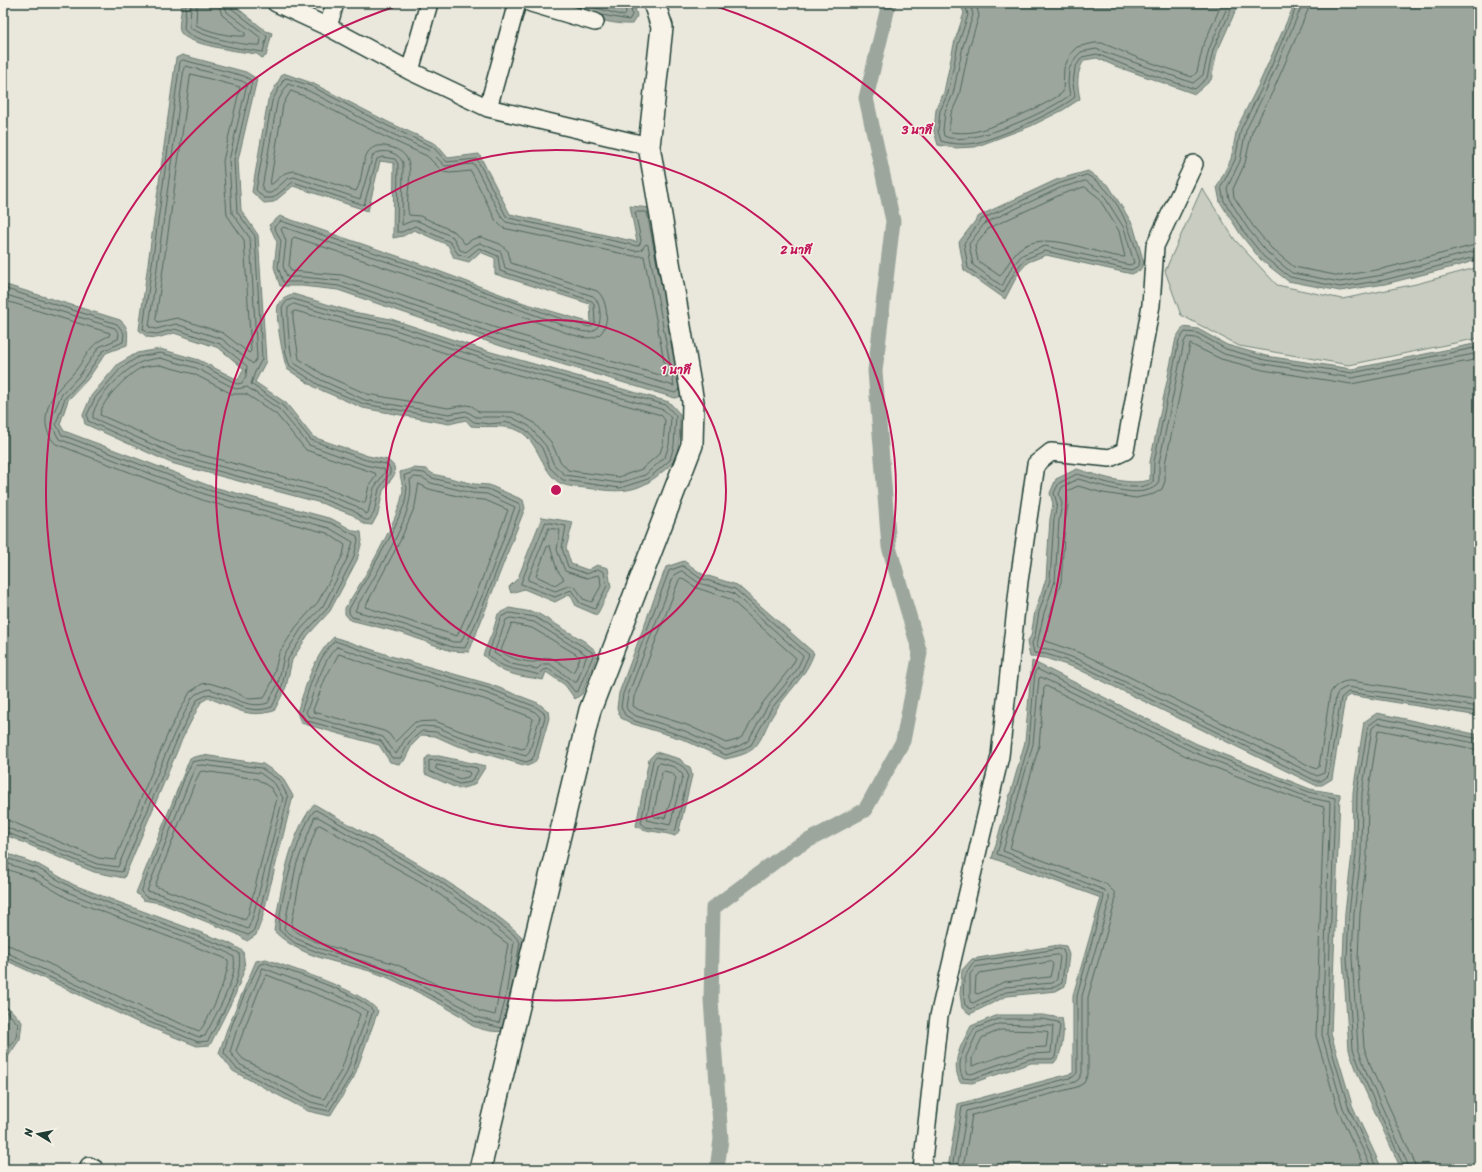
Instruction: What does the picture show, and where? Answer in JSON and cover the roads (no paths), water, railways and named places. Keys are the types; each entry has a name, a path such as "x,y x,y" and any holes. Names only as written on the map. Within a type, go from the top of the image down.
{"street":[{"path":"276,3 328,27 410,71 488,108 649,146"},
{"path":"328,27 335,3"},
{"path":"410,71 429,3"},
{"path":"488,108 517,3"},
{"path":"531,3 595,22"},
{"path":"480,1169 590,710 692,445 692,402 649,146 662,27 654,3"},
{"path":"922,1169 940,1016 1000,756 1019,581 1036,464 1051,452 1110,458 1125,451 1151,305 1155,246 1194,164"}],"water":[{"path":"182,3 231,3 266,31 272,33 266,56 262,58 257,54 228,50 202,44 184,36 180,31"},
{"path":"551,3 634,3 637,16 632,24 622,24 601,20"},
{"path":"960,3 1239,3 1217,52 1211,80 1195,94 1115,66 1097,58 1084,60 1078,79 1080,99 1063,110 1031,126 975,147 954,148 938,145 934,131 936,110 944,92 954,44 964,13"},
{"path":"1295,3 1479,3 1479,259 1385,284 1340,291 1288,281 1261,260 1241,235 1220,202 1217,187 1231,159 1237,128 1259,84"},
{"path":"182,55 246,72 257,79 238,160 241,210 258,235 266,361 255,382 286,403 313,437 368,456 388,460 394,466 395,474 383,491 378,514 372,525 364,524 353,515 321,503 171,463 85,424 83,415 91,396 118,364 137,353 160,349 199,360 238,380 244,369 219,348 174,333 157,338 147,337 139,330 176,58"},
{"path":"283,73 312,83 390,123 436,144 448,158 479,154 510,214 637,242 630,206 651,208 682,396 675,398 501,346 338,290 302,286 280,286 274,267 277,242 269,225 280,216 409,260 524,303 591,323 590,304 495,274 495,258 480,252 469,262 454,258 448,245 414,230 403,236 393,238 394,163 380,161 368,211 293,186 274,202 264,203 252,192 268,100"},
{"path":"1088,171 1109,186 1133,225 1144,263 1140,270 1132,274 1046,255 1028,262 1019,272 1005,299 964,270 959,242 979,216 1056,180"},
{"path":"3,284 120,320 125,325 128,334 127,345 106,353 87,380 68,400 60,424 64,431 210,486 332,519 354,531 361,532 362,541 357,560 330,611 308,635 292,660 286,687 274,711 255,714 240,711 208,698 201,702 183,737 124,878 94,872 3,834"},
{"path":"293,294 353,312 391,319 484,350 669,402 680,414 679,438 676,457 667,468 653,479 644,485 635,488 617,491 571,486 562,484 556,480 546,468 534,446 524,434 512,428 471,426 466,420 449,424 363,408 316,388 287,369 283,356 277,311 280,302 284,298"},
{"path":"1183,327 1198,329 1227,345 1266,356 1352,369 1479,343 1479,716 1350,695 1345,698 1332,779 1322,785 1315,785 1076,668 1045,658 1030,657 1027,642 1031,636 1035,611 1046,579 1050,519 1053,504 1050,493 1056,479 1077,469 1122,481 1141,482 1150,480 1150,462 1176,338"},
{"path":"414,468 426,469 433,474 474,484 489,485 523,500 525,508 469,652 451,651 402,633 350,620 345,614 345,608 361,583 388,533 401,502 403,490 400,472"},
{"path":"542,517 573,522 566,548 571,564 588,570 597,565 608,568 611,587 597,615 576,606 570,594 555,602 524,589 511,593 509,587 518,578"},
{"path":"684,561 702,574 737,585 814,653 806,670 779,705 754,748 744,754 725,759 682,739 633,724 621,718 617,708 619,693 666,567"},
{"path":"509,608 537,613 584,641 595,650 597,656 582,694 575,699 565,685 546,672 543,680 505,672 495,666 483,655 498,614"},
{"path":"334,637 394,657 489,684 538,703 548,711 549,718 538,757 534,763 527,766 455,745 435,736 422,735 412,745 404,761 399,764 390,762 379,745 301,723 297,712 307,682 315,662"},
{"path":"1032,661 1197,744 1310,789 1340,794 1331,1034 1352,1105 1382,1169 948,1169 958,1104 1073,1073 1073,995 1101,898 992,858 1025,742"},
{"path":"1377,713 1479,735 1479,1169 1401,1169 1359,1077 1349,1050 1343,958 1345,912 1352,854 1353,792 1364,722"},
{"path":"656,752 680,759 685,765 690,767 692,775 679,831 675,836 646,830 636,826 649,759"},
{"path":"203,755 263,764 282,777 293,796 262,919 256,935 247,941 237,934 160,903 143,900 136,893 190,758"},
{"path":"428,756 439,756 486,766 474,785 459,789 425,774 425,760"},
{"path":"314,804 411,859 497,916 512,927 525,940 506,1031 484,1030 475,1027 443,1005 391,979 376,973 315,956 287,942 274,931 283,882 292,848 305,817"},
{"path":"3,852 39,865 74,885 229,943 243,951 245,968 235,995 210,1045 197,1046 137,1022 3,959"},
{"path":"1059,945 1066,946 1069,955 1065,986 1056,991 1007,996 970,1014 962,1008 960,994 962,970 972,959"},
{"path":"266,959 343,988 370,1003 378,1011 354,1077 330,1116 308,1111 233,1071 219,1053 227,1029 256,961"},
{"path":"3,1006 10,1009 22,1022 20,1039 3,1064"},
{"path":"998,1015 1042,1015 1062,1018 1062,1042 1057,1059 1054,1063 1031,1063 972,1083 960,1082 956,1067 958,1053 971,1026"}],"waterway":[{"path":"717,1169 721,1139 711,1000 713,908 789,851 865,810 903,741 920,653 889,547 875,371 893,221 866,98 889,3"}]}
